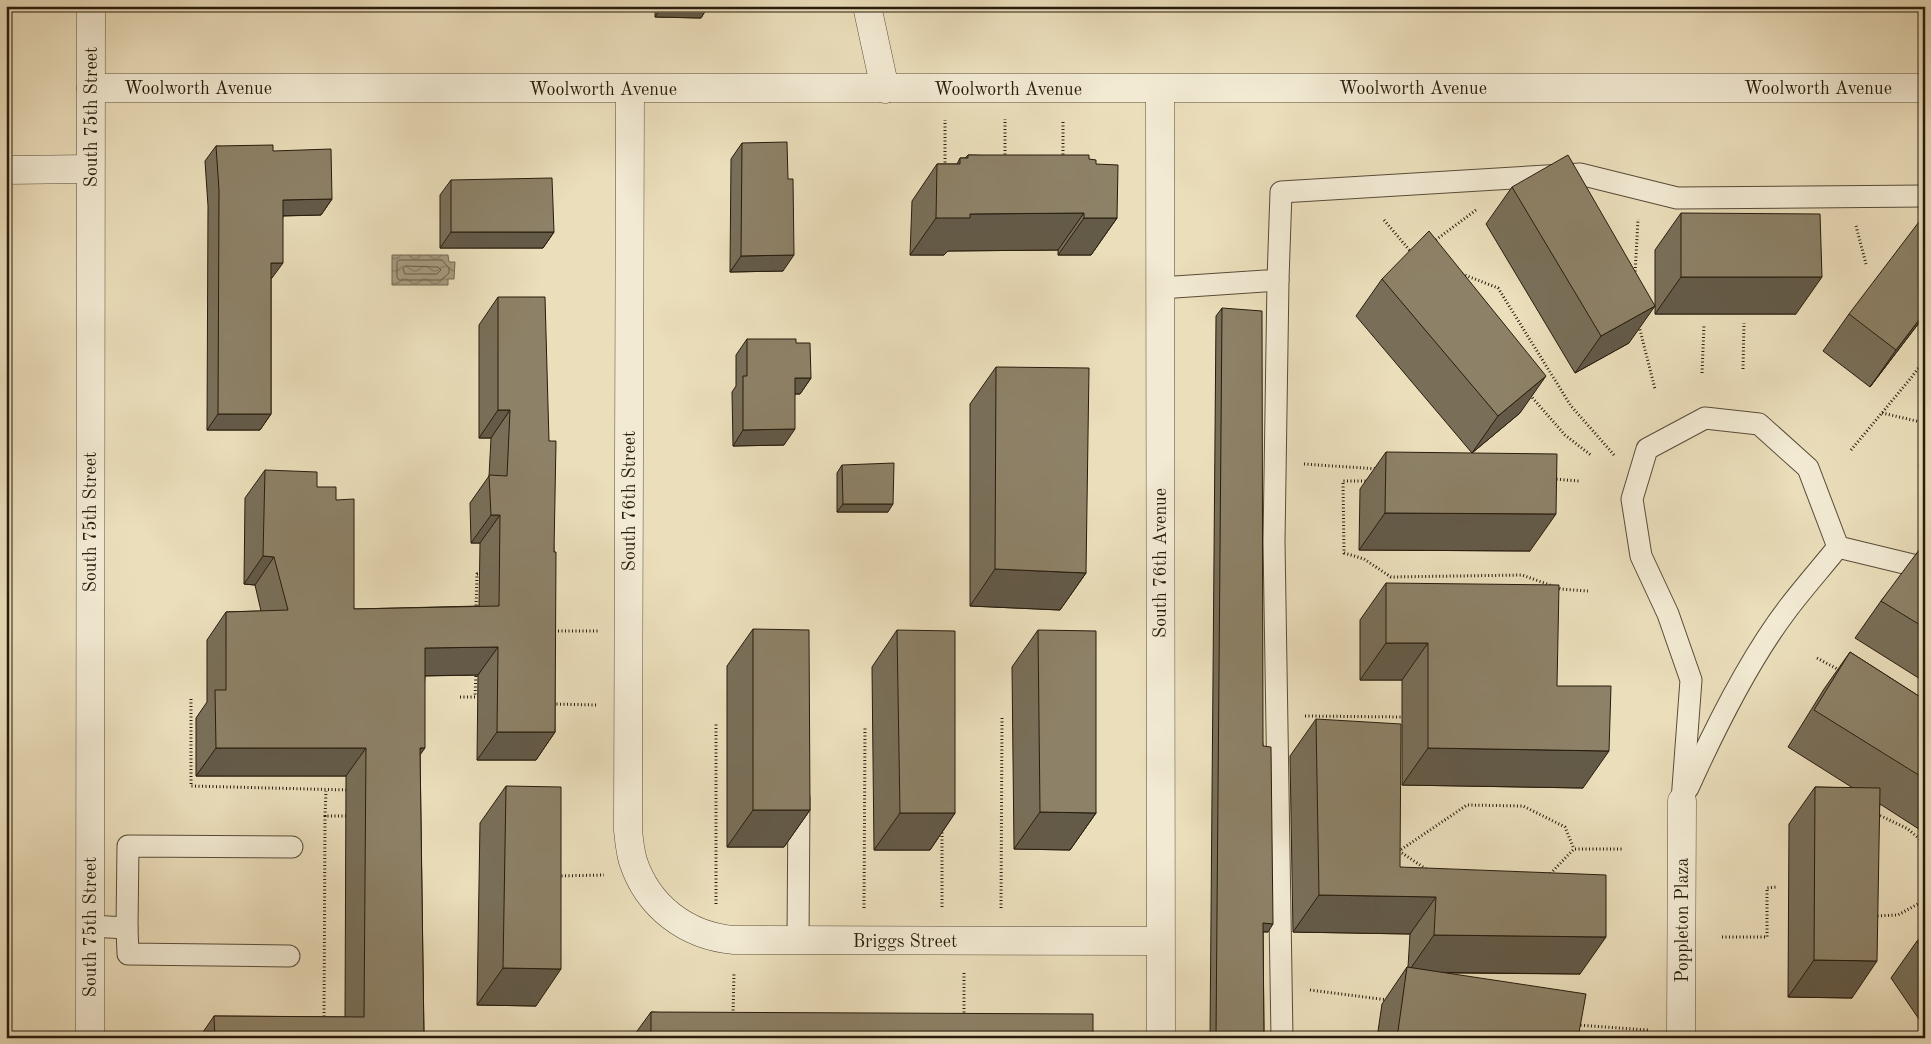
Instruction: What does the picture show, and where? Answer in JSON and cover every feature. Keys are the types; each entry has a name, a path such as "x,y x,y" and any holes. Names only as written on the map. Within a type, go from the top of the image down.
{"street":[{"name":"South 75th Street","path":"90,1038 91,6"},
{"path":"867,6 885,89"},
{"name":"Woolworth Avenue","path":"91,88 1925,88"},
{"name":"South 76th Street","path":"630,89 628,830 633,860 638,875 659,907"},
{"name":"South 76th Avenue","path":"1160,89 1161,1038"},
{"path":"6,170 90,169"},
{"name":"Poppleton Plaza","path":"1681,1035 1682,801"},
{"name":"Briggs Street","path":"659,907 674,919 700,933 715,938 864,941 1160,941"}],"lane":[{"path":"1282,1038 1274,542 1281,192 1580,174 1676,198 1925,196"},
{"path":"1160,288 1278,280"},
{"path":"1682,801 1691,680 1668,614 1641,556 1632,499 1647,448 1705,418 1759,424 1808,468 1838,548"},
{"path":"1838,548 1925,568"},
{"path":"1682,801 1708,745 1750,667 1788,608 1838,548"},
{"path":"798,940 799,775"},
{"path":"289,956 128,954 128,846 292,847"},
{"path":"90,926 127,928"}],"path":[{"path":"945,175 946,89"},
{"path":"1004,162 1006,89"},
{"path":"1063,158 1064,89"},
{"path":"1430,244 1478,208 1497,179"},
{"path":"1635,278 1639,189"},
{"path":"1848,196 1866,264"},
{"path":"1384,220 1414,256"},
{"path":"1628,268 1635,270"},
{"path":"1461,274 1498,288 1571,406 1637,481"},
{"path":"1637,319 1655,389"},
{"path":"1743,369 1744,323"},
{"path":"1702,374 1704,325"},
{"path":"1851,450 1925,359"},
{"path":"1528,393 1565,435 1592,456"},
{"path":"1882,413 1925,423"},
{"path":"1276,463 1383,469"},
{"path":"1550,479 1579,481"},
{"path":"1373,481 1343,481 1344,553 1364,559 1391,577 1522,575 1567,589 1588,591"},
{"path":"476,612 477,574 486,574"},
{"path":"1558,592 1567,589"},
{"path":"551,622 551,641"},
{"path":"551,632 628,631"},
{"path":"1817,658 1839,670 1844,677"},
{"path":"460,697 475,697 476,668"},
{"path":"1839,670 1848,669"},
{"path":"552,695 552,704 628,705"},
{"path":"192,699 191,786 326,791 355,790"},
{"path":"1277,716 1412,717"},
{"path":"1001,941 1002,718"},
{"path":"715,938 716,722"},
{"path":"864,941 865,726"},
{"path":"324,1027 326,791"},
{"path":"1397,859 1399,851 1466,805 1523,806 1565,827 1574,849"},
{"path":"1874,812 1908,829 1925,844"},
{"path":"326,816 353,816"},
{"path":"942,824 942,890"},
{"path":"1394,846 1430,872"},
{"path":"1544,880 1574,849 1623,849"},
{"path":"552,876 638,875"},
{"path":"1722,937 1767,937 1767,888 1776,887"},
{"path":"1868,916 1898,915 1925,900"},
{"path":"964,941 964,1018"},
{"path":"1281,986 1397,1001"},
{"path":"732,1022 733,997"},
{"path":"1572,1024 1681,1035"},
{"path":"413,1034 550,1033"},
{"path":"191,1038 210,1036"}],"water":[{"path":"392,255 448,255 449,262 455,262 454,279 448,279 448,285 392,285"}],"building":[{"path":"787,142 788,179 793,179 794,255 741,256 742,143"},
{"path":"273,145 273,151 331,149 332,199 283,200 283,263 271,263 271,414 218,414 219,190 216,146"},
{"path":"968,155 1089,155 1089,159 1096,160 1096,164 1118,165 1117,218 1084,218 1084,213 970,214 970,218 936,218 937,164 960,164 960,158 968,158"},
{"path":"1568,155 1655,306 1601,336 1512,187"},
{"path":"552,178 554,232 451,232 451,180"},
{"path":"1681,213 1820,214 1822,277 1681,277"},
{"path":"1925,214 1925,312 1896,350 1849,314"},
{"path":"1429,231 1546,376 1498,416 1382,279"},
{"path":"498,297 545,297 549,441 556,441 554,552 556,552 555,732 497,732 498,647 425,648 425,748 420,748 424,1038 215,1038 214,1016 364,1017 366,748 216,748 215,690 226,690 226,612 288,610 274,557 263,556 265,470 317,472 317,487 336,487 336,500 354,499 354,609 499,606 500,515 491,515 489,475 507,476 510,410 498,410"},
{"path":"1222,308 1262,311 1263,746 1271,747 1273,924 1263,923 1264,1038 1216,1038"},
{"path":"747,339 796,339 796,343 810,343 811,378 795,378 795,429 743,430 743,376 747,376"},
{"path":"996,367 1089,368 1086,573 995,569"},
{"path":"1386,452 1557,454 1556,514 1385,513"},
{"path":"894,463 893,504 843,504 842,465"},
{"path":"1922,546 1925,548 1925,628 1881,601"},
{"path":"1386,583 1559,585 1557,686 1611,686 1609,751 1428,748 1428,643 1386,643"},
{"path":"753,629 809,630 810,810 753,810"},
{"path":"897,630 955,631 955,813 900,813"},
{"path":"1038,630 1096,631 1096,813 1040,812"},
{"path":"1850,652 1925,700 1925,779 1814,710"},
{"path":"1316,719 1401,724 1400,867 1606,875 1606,937 1434,935 1436,897 1319,895"},
{"path":"506,786 561,787 561,969 503,968"},
{"path":"1815,787 1880,788 1877,961 1814,960"},
{"path":"1925,934 1925,953 1917,941"},
{"path":"1407,967 1586,994 1578,1038 1397,1038"},
{"path":"651,1012 1093,1014 1093,1038 651,1038"}]}
